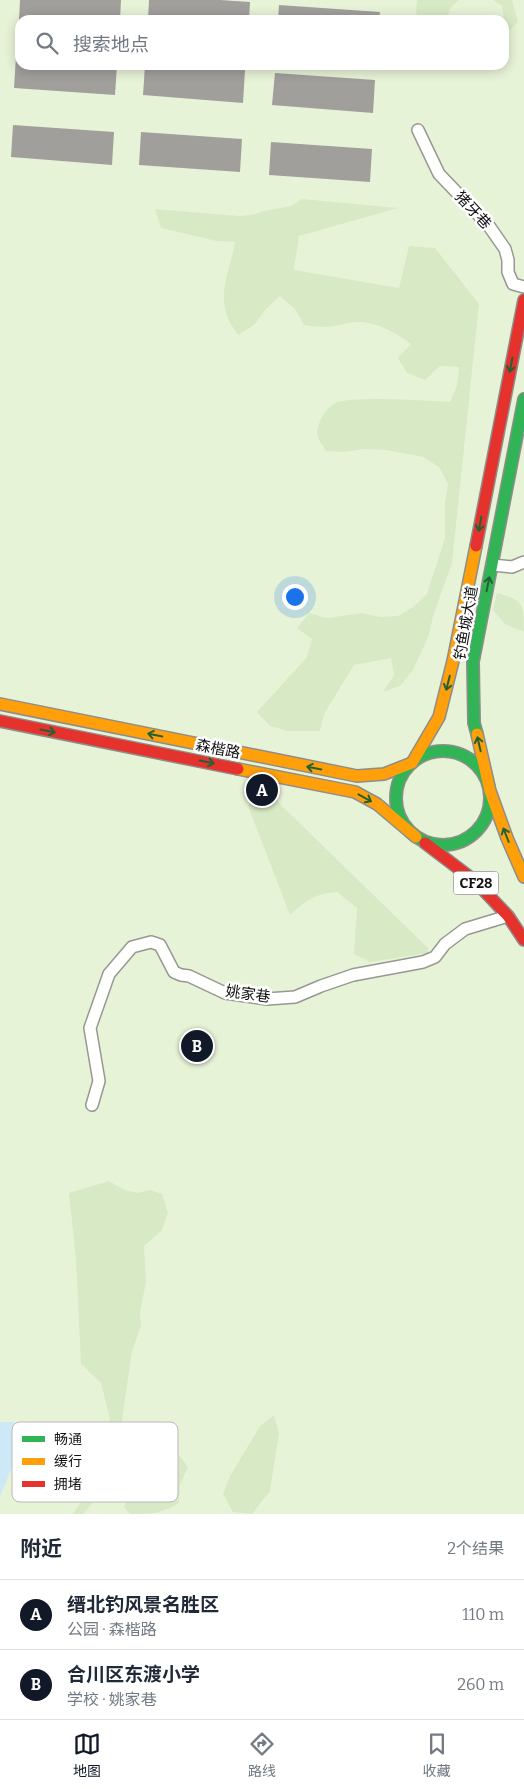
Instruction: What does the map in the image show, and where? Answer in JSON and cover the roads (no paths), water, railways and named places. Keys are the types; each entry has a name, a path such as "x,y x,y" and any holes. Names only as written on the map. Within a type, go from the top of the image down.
{"main road":[{"name":"钓鱼城大道","path":"412,762 439,717 453,661 524,300"},
{"name":"钓鱼城大道","path":"524,400 473,662 474,723 490,792 520,858 524,877"},
{"name":"森楷路","path":"0,704 357,776 384,774 412,762"},
{"name":"森楷路","path":"0,721 354,792 377,804 416,837"},
{"path":"439,751 453,752 466,757 478,766 490,792 489,807 484,822 474,834 461,842 446,845 430,844 416,837 407,828 400,816 397,803 397,788 403,774 412,762 425,755 439,751"},
{"name":"CF28","path":"416,837 475,881 508,916 524,940"}],"street":[{"name":"猪牙巷","path":"418,130 439,174 489,226 505,249 508,260 508,272 513,284 524,287"},
{"path":"492,565 512,566 524,562"},
{"name":"姚家巷","path":"92,1104 100,1081 90,1028 109,974 132,947 152,942 160,945 174,972 189,976 225,993 267,999 295,996 353,976 423,962 435,957 445,944 466,929 508,916"}],"water":[{"path":"0,1422 12,1422 12,1467 0,1496"}],"place":[{"name":"缙北钓风景名胜区","path":"262,790"},
{"name":"合川区东渡小学","path":"197,1046"}]}
